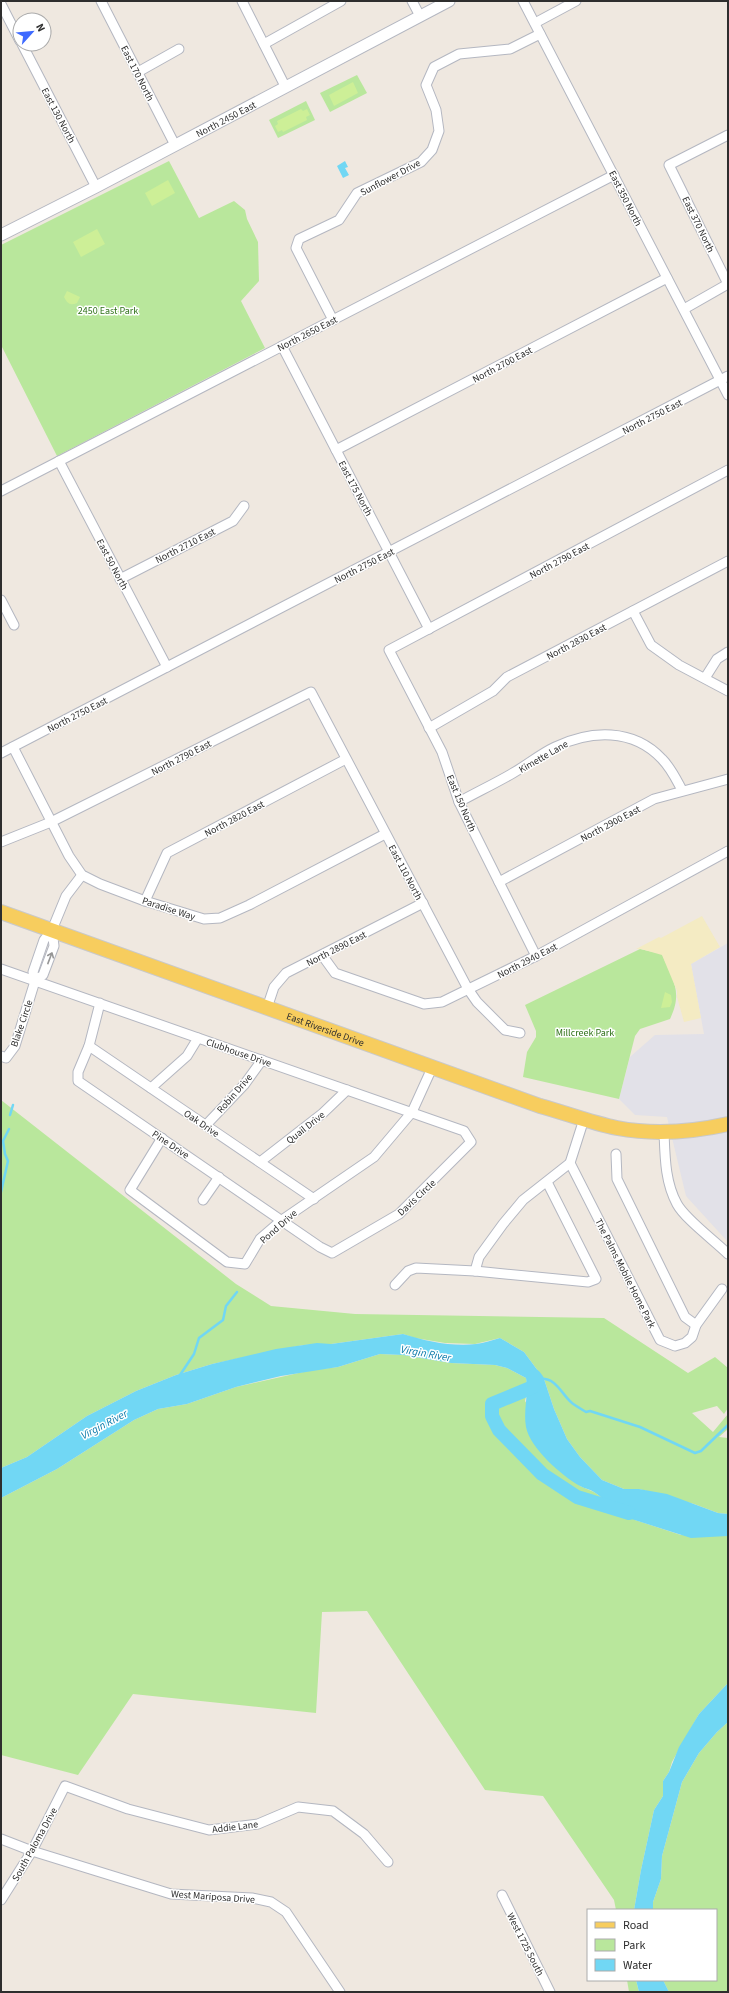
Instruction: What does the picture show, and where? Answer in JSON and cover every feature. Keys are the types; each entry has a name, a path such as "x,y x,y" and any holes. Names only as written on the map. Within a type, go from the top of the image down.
{"main road":[{"name":"East Riverside Drive","path":"1,912 432,1068 540,1106 584,1119 618,1128 659,1132 697,1131 728,1124"}],"street":[{"name":"East 170 North","path":"102,1 175,145"},
{"path":"242,1 285,86"},
{"path":"264,44 341,1"},
{"path":"412,1 420,16"},
{"name":"North 2450 East","path":"1,235 449,1"},
{"name":"East 350 North","path":"523,1 667,278 724,378 728,395"},
{"path":"535,23 576,1"},
{"path":"1,4 12,25"},
{"name":"Sunflower Drive","path":"333,320 296,248 299,238 339,220 357,193 421,162 432,150 439,132 436,110 426,85 434,67 459,54 510,49 540,34"},
{"path":"138,72 179,49"},
{"name":"East 130 North","path":"26,52 96,186"},
{"name":"East 370 North","path":"728,135 669,165 728,284"},
{"name":"North 2650 East","path":"1,491 614,175"},
{"name":"North 2700 East","path":"336,450 667,278"},
{"path":"684,309 728,284"},
{"name":"East 175 North","path":"282,346 429,629"},
{"name":"North 2750 East","path":"1,753 724,378"},
{"name":"East 50 North","path":"59,461 167,667"},
{"name":"North 2790 East","path":"389,650 728,470"},
{"name":"North 2710 East","path":"120,578 233,521 244,506"},
{"name":"North 2830 East","path":"429,728 492,692 507,677 728,561"},
{"path":"1,600 14,625"},
{"path":"633,611 651,644 678,665 728,691"},
{"name":"East 150 North","path":"389,650 442,752 459,802 536,956"},
{"path":"705,678 717,659 728,652"},
{"name":"North 2790 East","path":"1,842 51,822 311,692"},
{"name":"East 110 North","path":"311,692 468,989 477,1002 505,1030 520,1033"},
{"name":"Kimette Lane","path":"459,802 513,774 553,748 573,739 596,734 618,735 634,740 650,749 662,759 671,770 682,790"},
{"name":"Paradise Way","path":"13,747 69,856 82,874 100,884 145,901 204,919 220,918 385,834"},
{"name":"North 2820 East","path":"145,901 167,853 346,759"},
{"name":"North 2900 East","path":"499,882 654,799 682,790 728,779"},
{"name":"North 2940 East","path":"322,955 336,973 424,1004 442,1002 536,956 728,851"},
{"path":"35,981 33,972 44,940 52,930 66,896 82,874"},
{"name":"North 2890 East","path":"267,1008 274,986 286,973 423,904"},
{"name":"Clubhouse Drive","path":"1,969 464,1131 471,1142"},
{"name":"Blake Circle","path":"1,1056 6,1058 16,1046 35,981"},
{"name":"Pine Drive","path":"100,1003 89,1046 78,1072 78,1081 320,1247 332,1253"},
{"path":"151,1088 187,1056 198,1038"},
{"name":"Oak Drive","path":"89,1046 314,1199"},
{"name":"Robin Drive","path":"206,1125 244,1085 262,1060"},
{"name":"Pond Drive","path":"162,1138 130,1190 227,1262 245,1264 260,1239 282,1220 374,1157 412,1112 432,1068"},
{"name":"Quail Drive","path":"260,1162 323,1113 347,1090"},
{"path":"475,1271 479,1257 523,1200 570,1163 584,1119"},
{"path":"659,1132 670,1186 678,1205 728,1254"},
{"name":"Davis Circle","path":"332,1253 399,1214 471,1142"},
{"path":"616,1154 617,1179 685,1317 696,1325"},
{"name":"The Palms Mobile Home Park","path":"570,1163 660,1340 675,1346 685,1343 692,1337 696,1325 722,1289"},
{"path":"204,1200 219,1177"},
{"path":"395,1285 408,1271 416,1268 475,1271 588,1282 596,1279 547,1182"},
{"name":"South Paloma Drive","path":"1,1900 32,1851 65,1786"},
{"name":"Addie Lane","path":"65,1786 128,1810 209,1830 258,1824 298,1807 333,1811 364,1834 388,1862"},
{"name":"West Mariposa Drive","path":"1,1839 32,1851 171,1894 252,1898 271,1902 286,1912 340,1992"},
{"name":"West 1725 South","path":"502,1895 550,1992"}],"shaded area":[{"path":"728,943 728,1242 686,1196 667,1117 635,1115 619,1099 630,1057 655,1035 704,1034 691,964"}],"green space":[{"path":"357,75 367,93 330,112 320,93"},
{"path":"353,82 358,93 334,106 329,95"},
{"path":"306,101 315,120 278,138 269,120"},
{"path":"301,109 303,111 307,109 310,115 306,117 307,120 283,132 282,130 278,132 275,126 278,124 277,121"},
{"name":"2450 East Park","path":"169,161 199,218 234,201 245,210 247,219 258,242 259,281 241,301 265,348 57,456 1,345 1,245"},
{"path":"168,180 175,193 152,206 145,193"},
{"path":"97,229 105,244 81,257 73,242"},
{"path":"67,291 80,297 77,303 71,304 66,301 64,297"},
{"name":"Millcreek Park","path":"640,949 662,954 673,979 676,1001 670,1019 640,1029 635,1036 619,1099 523,1077 527,1052 536,1037 536,1031 525,1005"},
{"path":"665,992 671,995 672,1002 670,1007 661,1008"},
{"path":"1,1100 236,1284 271,1306 355,1314 604,1318 688,1373 715,1357 728,1368 728,1408 724,1414 717,1406 692,1413 713,1432 728,1414 728,1429 719,1437 728,1438 728,1514 718,1513 694,1504 639,1489 624,1489 602,1480 580,1457 567,1439 554,1409 544,1379 524,1352 500,1338 475,1344 445,1343 415,1338 403,1334 331,1344 303,1345 212,1364 176,1375 136,1391 87,1416 27,1457 1,1468"},
{"path":"380,1354 403,1355 451,1363 495,1365 507,1368 526,1378 528,1388 525,1401 580,1486 594,1492 635,1520 681,1535 728,1536 728,1683 699,1714 663,1781 663,1796 654,1810 634,1909 616,1909 614,1900 543,1796 485,1790 367,1611 322,1612 316,1713 133,1694 78,1775 1,1755 1,1498 57,1469 134,1420 158,1409 187,1404 236,1387 312,1370 338,1367"},
{"path":"728,1722 728,1992 669,1992 664,1981 717,1981 717,1909 653,1909 653,1902 661,1879 662,1856 682,1782 699,1753 717,1732"},
{"path":"627,1981 636,1981 639,1992 629,1992"}],"sand":[{"path":"702,916 720,947 691,964 701,1018 684,1022 677,997 677,991 662,955 636,949 659,937 661,938"}],"water":[{"path":"345,161 348,167 345,168 349,175 343,178 337,166"},
{"path":"403,1334 430,1341 458,1345 479,1344 500,1338 524,1352 544,1379 554,1409 567,1439 580,1457 602,1480 624,1489 639,1489 667,1494 718,1513 728,1514 728,1536 691,1538 622,1516 598,1495 565,1476 540,1452 529,1435 525,1421 527,1390 526,1378 507,1368 495,1365 451,1363 403,1355 380,1354 338,1367 281,1376 236,1387 187,1404 158,1409 134,1420 57,1469 1,1498 1,1468 27,1457 87,1416 136,1391 176,1375 212,1364 276,1349 317,1343 331,1344"},
{"path":"728,1683 728,1722 717,1732 699,1753 682,1782 662,1856 661,1879 653,1902 653,1909 634,1909 654,1810 663,1796 663,1781 669,1772 679,1747 699,1714"},
{"path":"636,1981 664,1981 669,1992 639,1992"}],"waterway":[{"path":"10,1115 13,1105"},
{"path":"1,1192 8,1161 5,1154 3,1141 9,1129"},
{"path":"180,1375 194,1354 199,1338 223,1320 226,1306 237,1292"},
{"name":"Virgin River","path":"534,1376 537,1380 533,1387 492,1404 492,1416 499,1430 542,1474 577,1497 629,1513"},
{"path":"540,1379 546,1379 555,1384 568,1400 586,1412 590,1411 640,1427 695,1453 701,1451 728,1425"}]}
